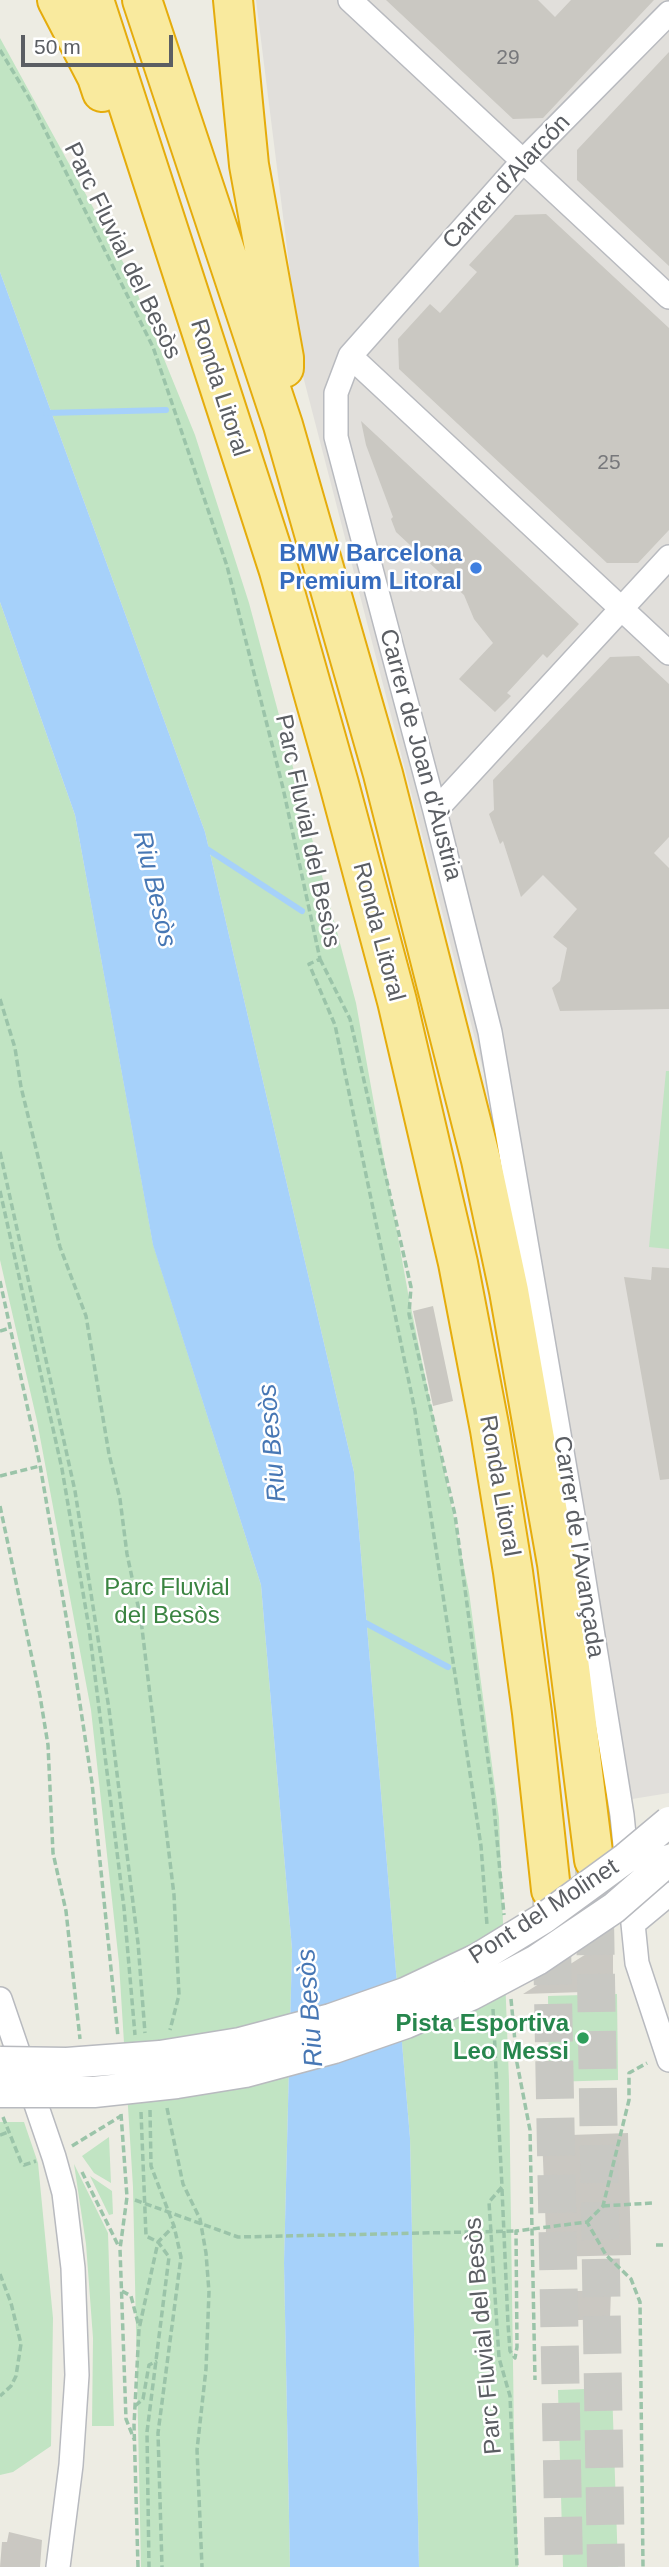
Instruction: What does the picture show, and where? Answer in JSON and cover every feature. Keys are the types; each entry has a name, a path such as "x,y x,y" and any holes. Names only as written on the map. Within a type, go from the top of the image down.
{"highway":[{"path":"57,0 97,77 151,248 182,275"},
{"name":"Ronda Litoral","path":"94,0 279,571 397,1001 458,1263 513,1572 532,1713 551,1890"},
{"name":"Ronda Litoral","path":"142,0 283,425 383,774 481,1160 509,1292 557,1564 594,1860"},
{"path":"233,0 248,165 284,358 283,425"}],"street":[{"path":"349,0 669,297"},
{"name":"Carrer d'Alarcón","path":"350,356 523,161 669,13"},
{"path":"350,356 669,653"},
{"name":"Carrer de Joan d'Àustria","path":"350,356 336,393 336,437 435,811 490,1032"},
{"path":"435,811 669,557"},
{"name":"Carrer de l'Avançada","path":"490,1032 622,1815 638,1963 660,2060"},
{"name":"Pont del Molinet","path":"0,2062 67,2063 160,2056 240,2043 331,2019 405,1993 477,1959 544,1918 626,1858 669,1822"},
{"name":"Pont del Molinet","path":"0,2092 93,2092 246,2071 334,2048 406,2024 471,1995 537,1960 614,1908 669,1860"},
{"path":"633,1924 669,1894"},
{"path":"0,1999 64,2193 73,2268 77,2375 71,2465 58,2567"}],"path":[{"name":"Parc Fluvial del Besòs","path":"0,50 29,98 153,347 227,566 283,788 320,960 309,964 335,1025 415,1410 481,1846 487,1928"},
{"path":"320,960 350,1019 411,1287 410,1314 455,1515 493,1797 504,1920"},
{"path":"0,999 15,1048 21,1087 60,1247 86,1316 141,1620 174,1895 179,1995 168,2035"},
{"path":"0,1152 77,1505 111,1723 138,1942 145,2038"},
{"path":"0,1191 62,1469 89,1628 124,1908 135,2041"},
{"path":"0,1281 40,1466 92,1783 118,2040"},
{"path":"0,1331 10,1328"},
{"path":"0,1476 40,1466"},
{"path":"0,1506 48,1745 53,1853 66,1911 80,2044"},
{"path":"510,1988 517,2063 530,2130 535,2380"},
{"name":"Parc Fluvial del Besòs","path":"492,1997 502,2187 489,2202 499,2358 510,2396 517,2567"},
{"path":"127,2197 238,2237 516,2231 587,2222 603,2206 629,2101 629,2073 660,2060"},
{"path":"167,2097 167,2110 183,2184 200,2219 209,2292 206,2369 197,2450 202,2567"},
{"path":"121,2104 127,2197 120,2249 126,2419 134,2439"},
{"path":"150,2107 151,2166 174,2225 181,2257 158,2433 162,2567"},
{"path":"141,2111 146,2236 159,2242 169,2256 147,2432 149,2567"},
{"path":"70,2147 121,2116"},
{"path":"0,2135 8,2132 21,2162"},
{"path":"81,2170 120,2249"},
{"path":"502,2187 510,2351 515,2358 516,2231"},
{"path":"603,2206 653,2203"},
{"path":"587,2222 606,2255 631,2279 640,2302 643,2567"},
{"path":"138,2567 134,2439 139,2329 159,2242 174,2225"},
{"path":"656,2245 664,2245"},
{"path":"0,2274 12,2303 21,2343 16,2376 11,2386 0,2396"},
{"path":"121,2290 131,2296 139,2329"},
{"path":"135,2406 143,2399 149,2365 157,2361"}],"shaded area":[{"path":"256,0 669,0 669,1793 620,1801 536,1274 303,376"}],"green space":[{"path":"0,38 129,273 195,435 249,603 356,1003 408,1293 469,1592 499,1818 509,2081 518,2567 419,2567 410,2138 354,1472 205,832 0,272"},
{"name":"Parc Fluvial del Besòs","path":"0,602 75,815 153,1244 261,1585 292,1949 284,2263 290,2567 141,2567 133,2187 119,1963 91,1710 37,1421 0,1260"},
{"path":"666,1071 669,1071 669,1249 649,1247"},
{"name":"Pista Esportiva Leo Messi","path":"617,1994 618,2080 549,2082 548,1996"},
{"path":"0,2122 24,2122 38,2163 53,2318 51,2446 13,2472 0,2475"},
{"path":"109,2137 111,2183 94,2173 82,2156"},
{"path":"74,2164 108,2233 114,2426 92,2426 93,2338 86,2244"},
{"path":"90,2176 112,2191 113,2214 109,2215"},
{"path":"612,2388 618,2567 563,2567 558,2390"}],"water":[{"name":"Riu Besòs","path":"0,272 205,832 354,1472 410,2138 419,2567 290,2567 284,2263 292,1949 261,1585 153,1245 75,815 0,602"}],"building":[{"path":"386,0 538,0 555,17 571,0 654,0 543,118 513,119"},
{"path":"669,52 669,266 577,180 577,150"},
{"path":"546,214 669,328 669,530 638,563 607,563 399,369 398,339 430,304 440,313 477,272 469,265 515,215"},
{"name":"BMW Barcelona Premium Litoral","path":"361,421 579,624 547,658 543,654 507,693 511,696 495,712 459,679 493,643 474,619 464,595 396,532 366,445"},
{"path":"639,656 669,684 669,837 654,853 669,868 669,1009 560,1011 552,988 560,981 567,948 553,937 577,909 543,875 521,897 503,841 500,844 489,814 494,810 493,780 610,657"},
{"path":"652,1267 669,1268 669,1479 660,1480 624,1277 651,1280"},
{"path":"433,1306 453,1401 433,1406 413,1311"},
{"path":"613,1937 613,1991 523,1994"},
{"path":"628,2133 631,2255 547,2257 542,2136"},
{"path":"611,2290 610,2319 549,2321 548,2292"},
{"path":"9,2532 42,2540 40,2567 0,2567 2,2542 7,2542"}],"waterway":[{"path":"46,413 166,410"},
{"path":"204,847 302,911"},
{"path":"360,1620 448,1667"}],"tunnel":[{"path":"594,1860 606,2567"},
{"path":"551,1890 564,2567"}],"place":[{"name":"BMW Barcelona Premium Litoral","path":"476,568"},
{"name":"Pista Esportiva Leo Messi","path":"583,2038"}]}
